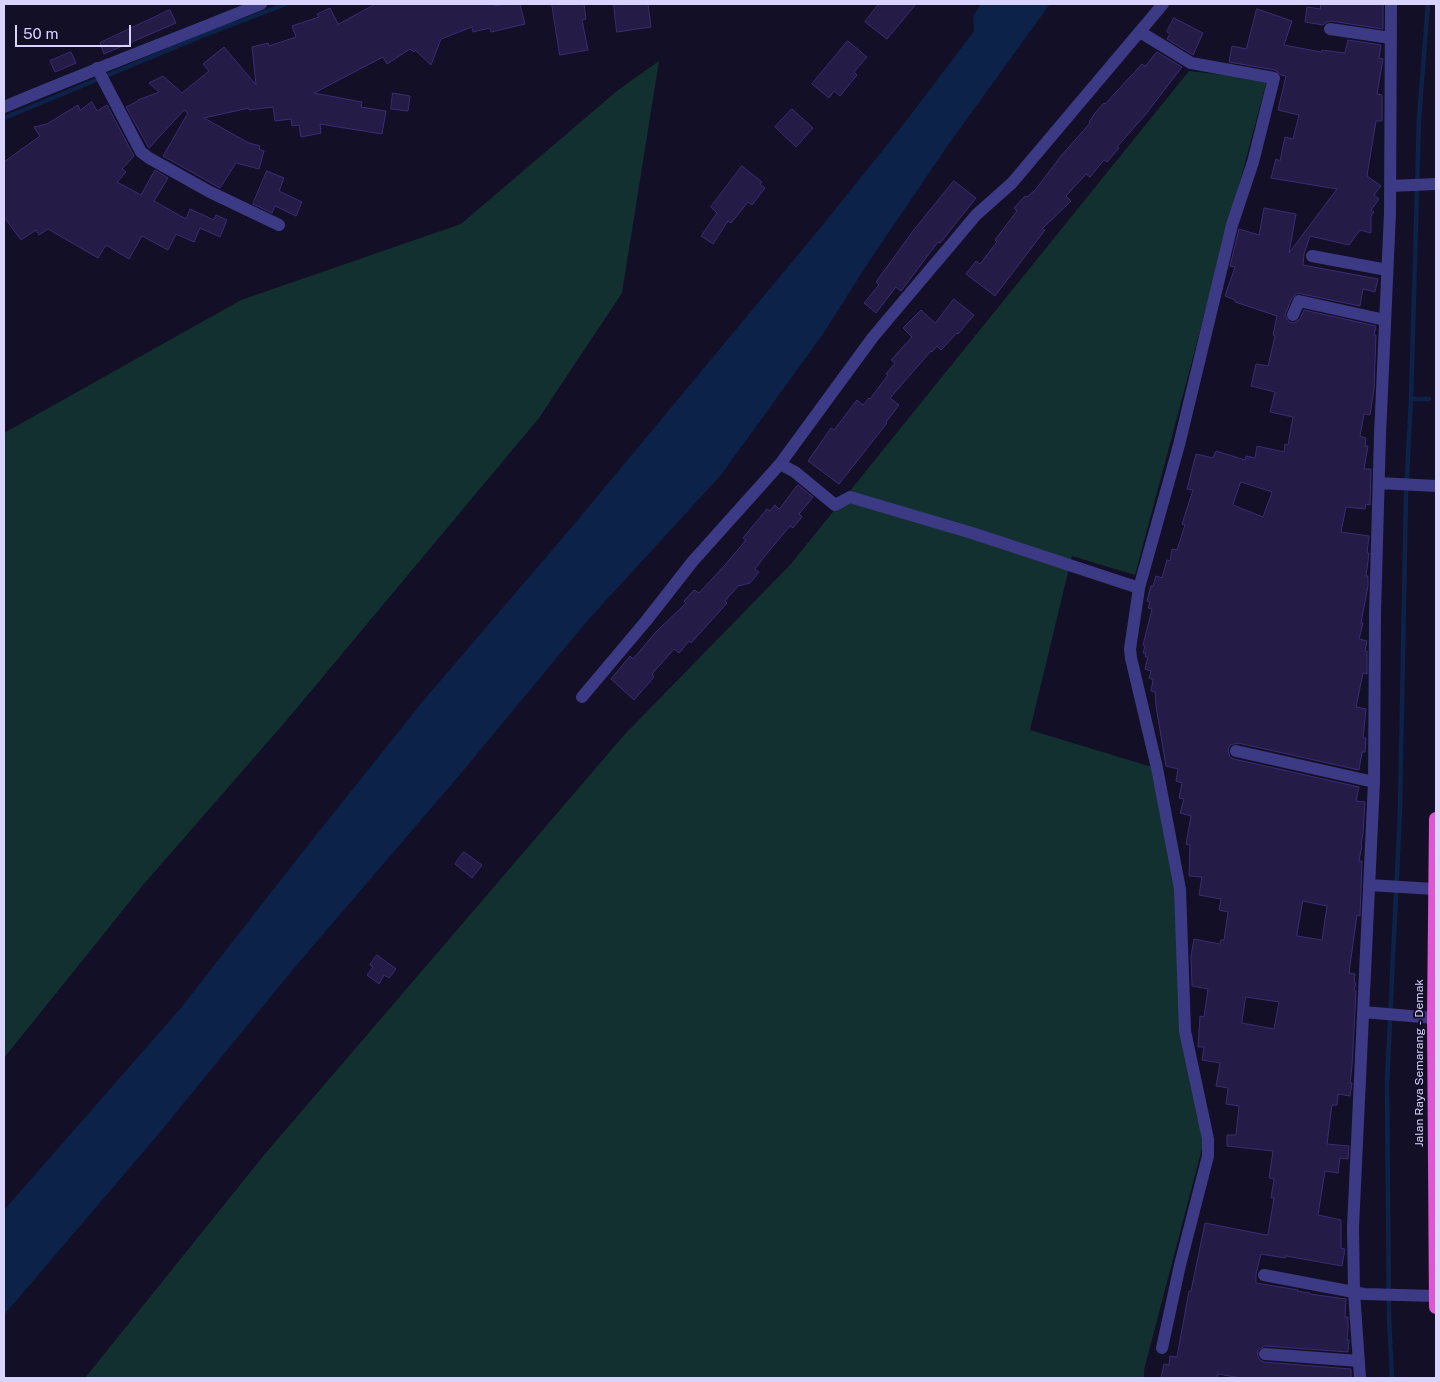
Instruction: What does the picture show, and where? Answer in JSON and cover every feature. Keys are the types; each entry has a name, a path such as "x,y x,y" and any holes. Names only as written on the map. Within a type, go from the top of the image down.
{"highway":[{"name":"Jalan Raya Semarang - Demak","path":"1436,819 1428,888 1434,1018 1436,1307"}],"street":[{"path":"4,107 97,68 261,4"},
{"path":"582,697 646,621 693,560 780,464 873,337 976,215 1012,183 1163,4"},
{"path":"1360,1378 1359,1293 1353,1227 1375,885 1375,614 1387,270 1393,186 1392,4"},
{"path":"1330,29 1391,38"},
{"path":"1140,32 1191,63 1274,78 1253,162 1232,224 1179,444 1138,588 1130,649 1157,768 1180,889 1185,1031 1208,1139 1208,1156 1180,1265 1162,1348"},
{"path":"97,68 141,152 210,192 279,225"},
{"path":"1393,186 1436,184"},
{"path":"1312,256 1387,270"},
{"path":"1293,315 1299,301 1385,320"},
{"path":"780,464 794,472 835,505 850,497 972,533 1138,588"},
{"path":"1379,482 1433,486"},
{"path":"1236,751 1374,782"},
{"path":"1375,885 1428,888"},
{"path":"1368,1012 1434,1018"},
{"path":"1264,1275 1359,1293 1436,1296"},
{"path":"1265,1354 1359,1361"}],"green space":[{"path":"659,61 622,293 539,418 286,721 143,885 4,1058 4,433 241,300 461,224 618,90"},
{"path":"1189,71 1267,80 1135,575 1072,556 1030,730 1152,767 1176,880 1180,1029 1205,1137 1144,1370 1144,1378 85,1378 264,1155 625,734 790,565"}],"water":[{"path":"981,4 1050,4 948,145 868,263 823,334 721,475 588,620 457,778 295,967 156,1137 4,1315 4,1210 180,1009 423,701 571,528 821,227 903,125 974,31 973,16"}],"building":[{"path":"376,4 494,4 495,6 520,4 525,24 491,32 490,28 473,32 472,27 441,39 431,65 415,50 414,52 410,49 387,64 383,57 314,93 362,102 361,107 386,111 382,134 320,124 321,133 301,137 299,125 292,126 291,119 275,121 273,107 249,110 249,108 204,118 249,143 260,146 259,149 264,151 259,169 236,163 220,188 163,156 188,113 184,110 149,148 126,107 159,92 149,83 163,76 182,93 209,71 203,64 224,47 256,85 252,47 268,43 269,46 296,37 292,26 319,17 317,14 330,8 338,24"},
{"path":"552,4 584,4 586,19 582,20 588,50 560,55"},
{"path":"614,4 648,4 651,27 617,32"},
{"path":"879,4 916,4 887,39 865,22"},
{"path":"1321,4 1383,4 1383,29 1331,21 1323,25 1305,22 1307,7 1320,9"},
{"path":"1257,9 1292,21 1284,45 1321,52 1322,50 1345,53 1348,40 1381,45 1379,58 1383,59 1377,94 1382,95 1382,121 1376,121 1367,176 1381,186 1374,195 1379,199 1371,210 1374,212 1371,216 1371,233 1360,230 1349,245 1310,236 1304,254 1303,265 1378,279 1375,292 1363,289 1360,306 1297,293 1292,298 1285,315 1289,322 1294,323 1300,319 1304,310 1376,326 1374,335 1376,335 1374,389 1370,415 1364,414 1360,436 1366,438 1365,446 1368,446 1364,469 1371,469 1370,505 1366,504 1365,509 1346,507 1341,532 1369,536 1366,576 1368,576 1368,586 1359,639 1367,641 1365,651 1367,651 1367,674 1363,673 1356,707 1366,709 1363,738 1366,738 1365,752 1362,752 1359,770 1238,743 1230,745 1228,750 1230,757 1234,759 1359,787 1356,801 1365,802 1359,861 1362,861 1360,916 1357,915 1349,973 1355,974 1354,983 1356,983 1354,990 1356,991 1350,1083 1352,1083 1350,1096 1338,1094 1337,1105 1332,1105 1327,1144 1349,1146 1348,1159 1340,1158 1338,1173 1325,1171 1318,1215 1341,1220 1341,1248 1345,1249 1342,1266 1286,1256 1285,1258 1261,1254 1256,1274 1256,1283 1346,1299 1345,1317 1348,1317 1348,1352 1265,1346 1258,1350 1260,1360 1264,1362 1351,1369 1351,1378 1241,1378 1218,1374 1217,1378 1161,1378 1164,1364 1169,1365 1170,1356 1177,1357 1189,1291 1191,1291 1205,1223 1266,1235 1268,1234 1274,1198 1271,1198 1274,1179 1269,1178 1273,1151 1227,1146 1227,1135 1236,1135 1239,1106 1226,1104 1228,1088 1216,1086 1220,1063 1202,1060 1204,1047 1198,1047 1200,1016 1204,1017 1208,989 1192,986 1191,956 1194,939 1220,944 1221,940 1224,940 1228,912 1219,910 1221,899 1199,895 1202,877 1189,876 1190,845 1186,844 1191,816 1180,813 1184,799 1179,798 1182,783 1176,781 1178,769 1166,766 1155,692 1151,691 1153,680 1149,678 1151,671 1145,669 1148,657 1145,657 1146,653 1143,653 1145,646 1143,645 1152,609 1148,608 1150,602 1147,601 1156,576 1162,578 1167,560 1170,561 1172,549 1177,550 1185,525 1182,524 1193,490 1187,489 1196,454 1213,458 1216,451 1245,460 1246,456 1255,458 1257,446 1284,452 1285,444 1288,445 1293,417 1270,412 1275,392 1251,386 1256,364 1268,366 1275,336 1273,335 1277,316 1235,302 1235,300 1225,296 1235,267 1230,266 1239,229 1259,235 1264,208 1296,214 1289,253 1337,189 1271,178 1276,159 1280,161 1285,137 1293,139 1299,115 1278,110 1286,76 1281,75 1275,70 1229,62 1232,46 1246,49","holes":["1241,482 1272,492 1263,517 1233,505","1303,901 1327,906 1322,940 1297,936","1246,997 1279,1002 1274,1029 1242,1023"]},
{"path":"170,10 176,23 104,54 100,43"},
{"path":"1174,18 1203,33 1193,55 1167,39 1170,34 1167,32"},
{"path":"848,41 867,57 854,72 857,75 840,96 834,91 829,98 812,84"},
{"path":"71,52 76,63 55,72 50,61"},
{"path":"1157,52 1182,67 1107,162 1104,160 1090,177 1086,174 1066,196 1071,201 1042,229 1045,230 995,296 966,274 976,261 980,264 1017,211 1014,208 1025,196 1027,197 1036,189 1061,156 1090,123 1095,113 1142,64 1145,66"},
{"path":"393,93 410,96 408,111 391,109"},
{"path":"92,102 97,111 107,105 134,156 122,169 126,172 117,182 141,195 155,170 168,178 154,201 186,219 190,209 214,220 216,215 227,220 220,237 200,228 194,242 176,234 168,250 142,236 129,259 106,245 98,258 48,229 39,235 36,230 21,240 4,217 4,162 40,136 34,127 47,124 78,105 80,110"},
{"path":"792,109 813,128 796,147 775,127"},
{"path":"742,166 762,182 760,184 765,188 752,205 748,202 731,223 728,221 713,244 701,236 717,213 711,207"},
{"path":"267,171 284,178 279,191 302,202 296,216 275,206 272,213 253,204"},
{"path":"954,181 976,198 940,243 938,242 901,291 896,287 876,313 864,303 879,285 876,282 913,231"},
{"path":"954,299 974,315 941,350 937,346 931,351 890,398 899,405 839,484 808,461 831,428 834,430 857,400 863,405 870,399 888,375 886,374 895,363 891,360 912,337 903,328 921,310 935,323"},
{"path":"798,485 813,497 799,514 802,517 793,528 790,526 764,557 755,569 759,572 750,583 738,586 725,601 727,603 691,643 689,641 679,653 674,649 652,674 654,677 634,700 611,679 630,656 633,659 656,632 686,603 684,601 694,590 699,593 725,565 746,540 743,538 767,509 770,511 775,505 779,509"},
{"path":"464,852 482,865 472,878 455,864"},
{"path":"377,955 396,969 389,978 384,975 379,984 367,975 373,967 370,965"}],"waterway":[{"path":"4,118 207,34 286,4"},
{"path":"1392,1378 1389,1318 1387,1083 1400,810 1406,495 1411,399 1419,118 1428,4"},
{"path":"1411,399 1429,399"}]}
